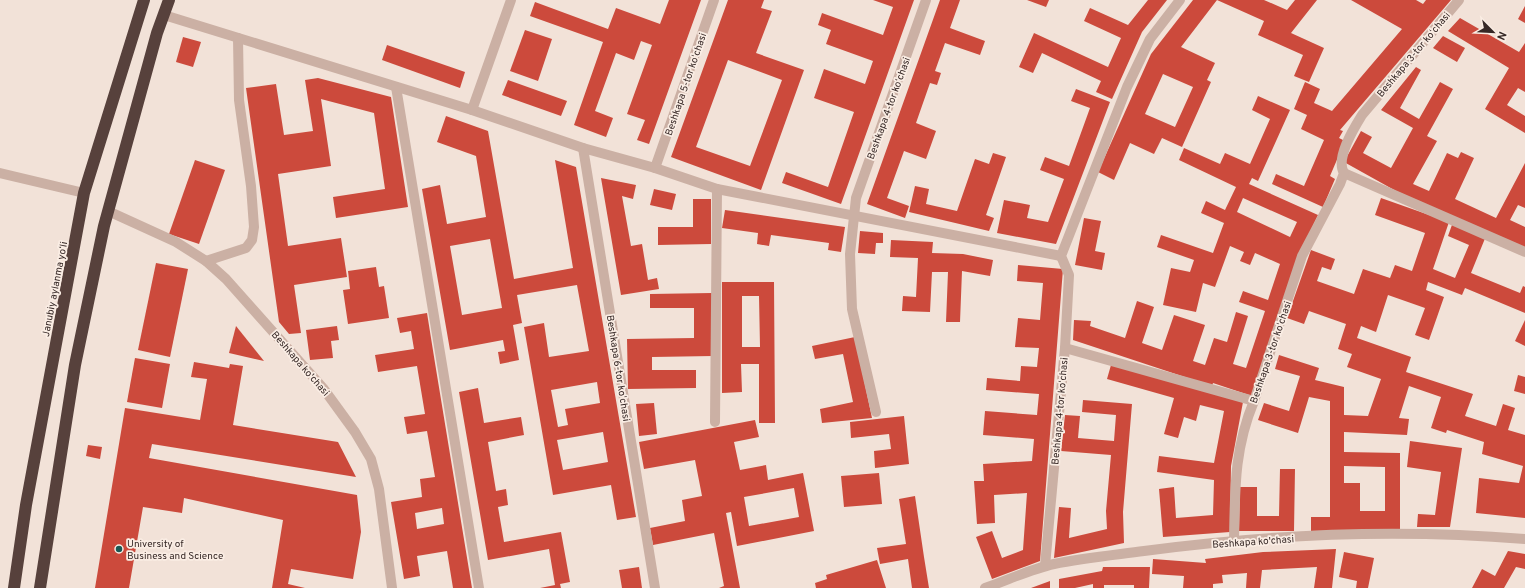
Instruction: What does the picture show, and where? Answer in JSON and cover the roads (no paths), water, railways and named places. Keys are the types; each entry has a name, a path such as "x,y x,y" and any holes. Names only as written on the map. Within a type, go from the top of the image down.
{"highway":[{"name":"Janubiy aylanma yoʻli","path":"14,588 28,498 84,193 144,0"},
{"path":"40,588 74,365 108,211 169,0"}],"street":[{"path":"472,110 510,0"},
{"name":"Beshkapa 5-tor koʻchasi","path":"655,168 714,0"},
{"name":"Beshkapa 4-tor koʻchasi","path":"876,412 852,309 850,254 856,198 926,0"},
{"path":"164,15 396,86 583,148 655,168 717,189 1061,256 1127,87 1150,39 1180,0"},
{"name":"Beshkapa 3-tor koʻchasi","path":"1234,541 1235,483 1238,450 1245,421 1254,401 1302,256 1340,184 1344,173 1342,169 1342,161 1351,133 1362,115 1459,0"},
{"path":"206,261 246,248 252,240 254,227 251,186 239,100 238,38"},
{"path":"396,86 479,588"},
{"name":"Beshkapa 6-tor koʻchasi","path":"583,148 655,588"},
{"path":"0,173 84,193"},
{"path":"1344,173 1525,252"},
{"path":"715,422 717,189"},
{"name":"Beshkapa ko'chasi","path":"108,211 176,242 206,261 226,279 324,388 356,432 371,459 378,489 392,588"},
{"name":"Beshkapa 4-tor koʻchasi","path":"1045,566 1065,348 1069,275 1061,256"},
{"path":"1065,348 1254,401"},
{"name":"Beshkapa ko'chasi","path":"985,588 1045,566 1107,556 1234,541 1340,536 1403,535 1457,535 1525,539"}],"place":[{"name":"University of Business and Science","path":"119,549"}]}
